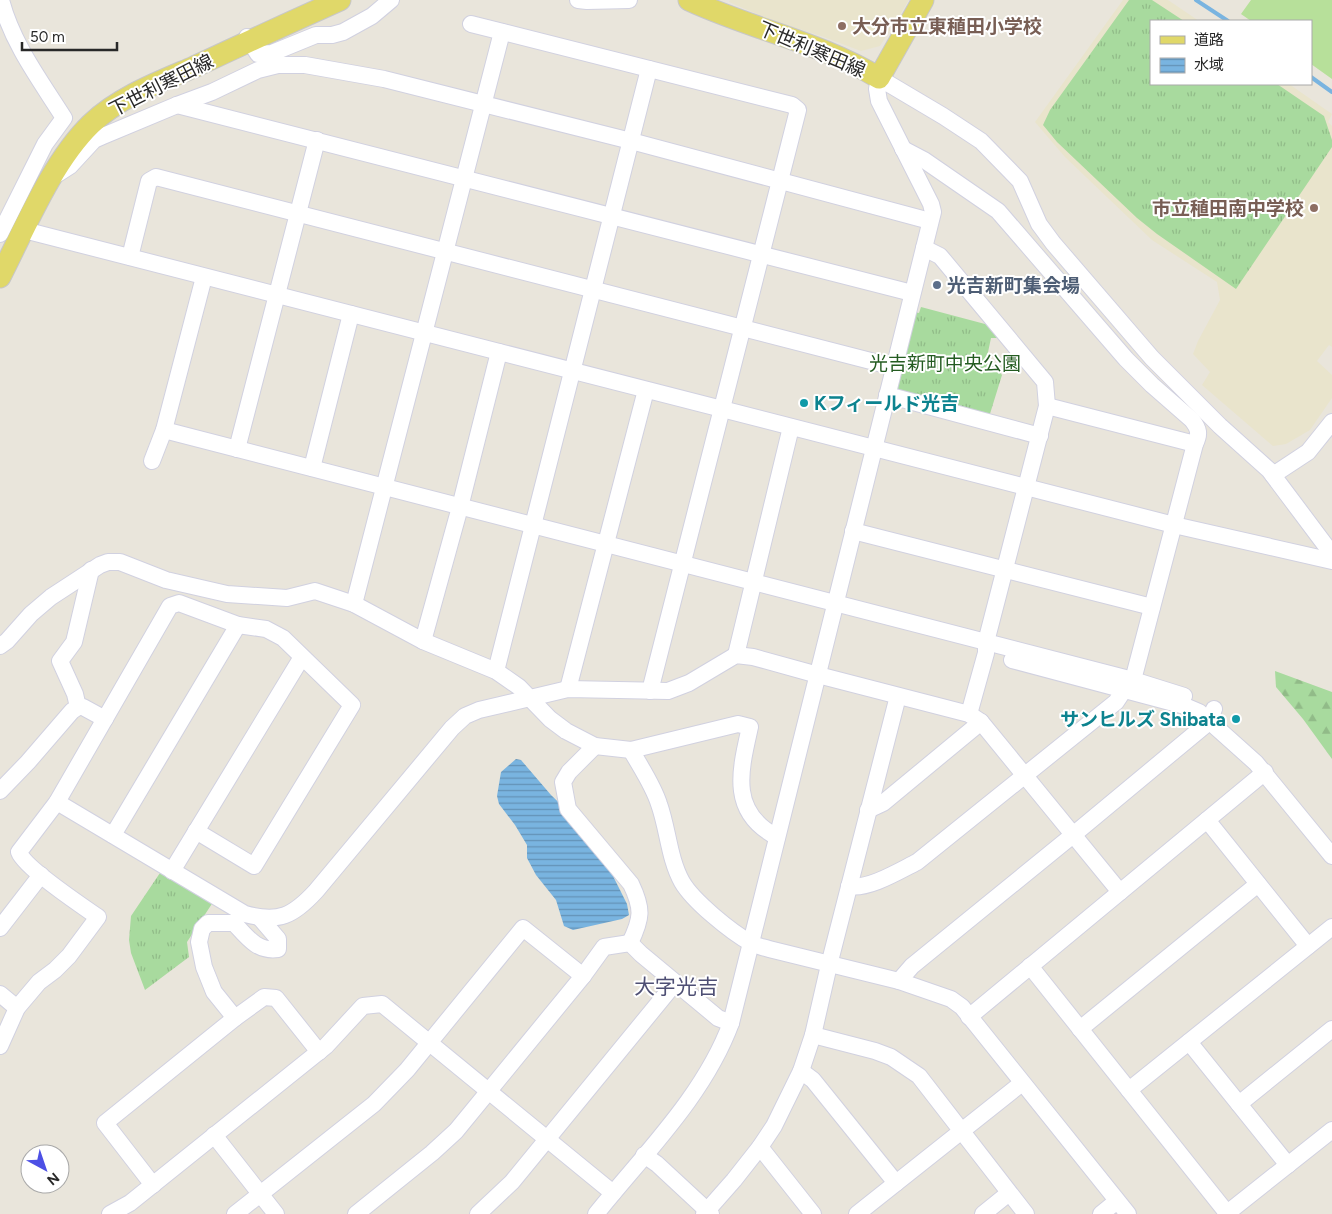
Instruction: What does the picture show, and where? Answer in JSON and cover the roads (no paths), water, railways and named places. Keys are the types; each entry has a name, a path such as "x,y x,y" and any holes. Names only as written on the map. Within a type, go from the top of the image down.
{"main road":[{"name":"下世利寒田線","path":"689,0 830,54 858,66 879,78 923,0"},
{"name":"下世利寒田線","path":"0,277 50,178 79,137 92,123 107,111 142,91 248,39 332,2"}],"street":[{"path":"1,0 16,40 64,118 45,144 1,229"},
{"path":"248,39 258,54 272,53 311,36 332,35 343,32 372,16 391,0"},
{"path":"578,0 629,0"},
{"path":"471,24 792,105 798,110 650,691"},
{"path":"354,604 502,32"},
{"path":"50,178 70,166 94,140 177,104 212,92 258,70 285,64 305,65 384,79 631,141 930,221"},
{"path":"496,671 649,69"},
{"path":"596,1214 673,1121 703,1078 724,1043 731,1023 836,603 933,212 931,204 879,102 876,89 879,78 974,135 1012,171 1020,181 1046,234 1152,358 1204,410 1274,475 1332,554"},
{"path":"177,104 912,293"},
{"path":"238,449 317,140"},
{"path":"849,886 857,888 917,862 1116,702 1128,685 1152,607 1195,444 1199,436 1197,427 1192,420 1126,360 998,212 924,160 903,149"},
{"path":"130,258 149,181 156,177 894,366"},
{"path":"24,230 1027,487 1332,561"},
{"path":"868,810 883,803 975,718 986,648 1047,406 1044,382 940,256 924,248"},
{"path":"152,461 164,430 204,276"},
{"path":"312,468 351,314"},
{"path":"424,641 499,352"},
{"path":"568,689 646,390"},
{"path":"887,395 1040,436"},
{"path":"1047,406 1195,444"},
{"path":"1274,475 1308,452 1332,422"},
{"path":"736,655 791,427"},
{"path":"164,430 836,603 986,648 1128,685 1184,696"},
{"path":"853,531 1006,568 1152,607"},
{"path":"0,646 43,604 91,570 108,562 120,562 166,580 227,594 287,598 315,591 354,604 424,641 496,671 519,687 550,719 566,731 595,746 631,750 738,724 750,727 740,785 744,806 767,832 777,837"},
{"path":"78,707 75,694 60,661 74,642 91,570"},
{"path":"0,1046 17,1008 40,982 69,956 98,917 41,874 21,857 19,852 57,802 170,606 179,603 238,625 266,629 283,638 352,705 254,866 216,845 196,831"},
{"path":"113,834 238,625"},
{"path":"57,802 113,834 231,907 245,914 260,918 276,918 288,915 301,908 316,892 452,728 465,716 479,710 568,689 668,691 689,683 736,655 753,657 975,718 1026,776 1120,892"},
{"path":"172,871 302,658"},
{"path":"1128,685 1211,715 1265,772 1332,856"},
{"path":"644,1155 657,1164 708,1212 760,1147 774,1126 802,1071 813,1035 829,965 898,696"},
{"path":"0,791 78,707 83,707 105,719"},
{"path":"898,981 912,966 1074,835 1211,715"},
{"path":"595,746 569,772 563,782 568,809 630,884 638,897 641,914 639,925 630,943"},
{"path":"631,750 659,803 674,863 682,882 696,898 725,924 751,943 829,965 898,981 951,999 962,1007 1122,1208 1101,1214"},
{"path":"969,1017 1265,772"},
{"path":"1207,820 1308,946"},
{"path":"0,928 41,874"},
{"path":"1080,1029 1258,884"},
{"path":"235,1018 214,992 204,967 199,942 202,929 208,923 234,923 251,943 269,950 278,949 278,938 260,918"},
{"path":"1129,1090 1332,927"},
{"path":"235,1214 374,1104 407,1070 523,928 583,976"},
{"path":"356,1214 432,1153 456,1131 583,976 604,947 630,943"},
{"path":"630,943 640,954 718,1018 731,1023"},
{"path":"1030,966 1226,1214 1288,1165 1329,1138"},
{"path":"478,1214 512,1182 675,983"},
{"path":"0,994 17,1008"},
{"path":"153,1184 105,1123 235,1018 264,997 276,998 319,1052"},
{"path":"110,1214 130,1203 319,1052 363,1006 382,1004 613,1193"},
{"path":"1239,1104 1332,1029"},
{"path":"813,1035 891,1057 919,1076 1026,1214"},
{"path":"1189,1042 1288,1165"},
{"path":"802,1071 813,1080 896,1183"},
{"path":"857,1214 1022,1083"},
{"path":"214,1136 276,1214"},
{"path":"760,1147 813,1214"},
{"path":"983,1214 1009,1193"}],"water":[{"path":"516,759 521,760 551,795 583,826 607,864 627,904 629,915 622,919 573,930 564,926 556,900 536,875 527,858 527,845 499,804 497,796 501,772"}],"waterway":[{"path":"1196,0 1226,20"},
{"path":"1312,78 1332,92"}],"place":[{"name":"大分市立東稙田小学校","path":"842,26"},
{"name":"市立稙田南中学校","path":"1314,208"},
{"name":"光吉新町集会場","path":"937,285"},
{"name":"Kフィールド光吉","path":"804,403"},
{"name":"サンヒルズ Shibata","path":"1236,719"}],"district":[{"name":"大字光吉","path":"676,987"}],"park label":[{"name":"光吉新町中央公園","path":"945,363"}]}
